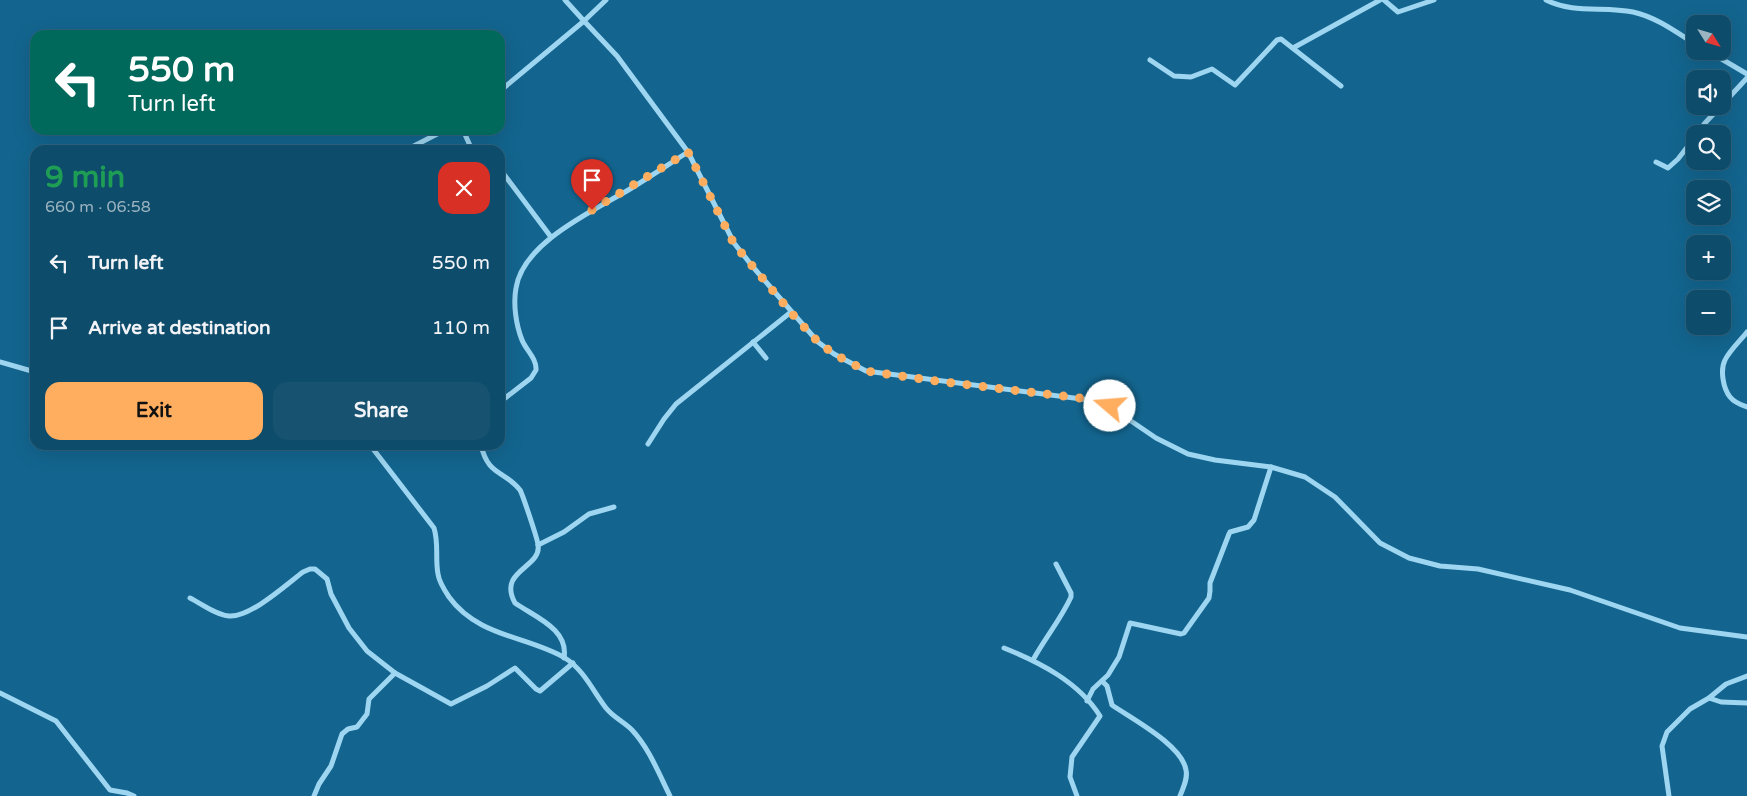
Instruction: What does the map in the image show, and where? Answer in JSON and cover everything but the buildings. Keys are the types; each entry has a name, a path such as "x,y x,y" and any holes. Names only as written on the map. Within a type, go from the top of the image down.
{"street":[{"path":"565,0 617,56 688,152 734,244 791,312 826,349 845,361 866,371 1088,399 1110,406 1150,434 1188,454 1214,460 1271,467 1305,477 1327,490 1339,500 1380,543 1409,558 1440,566 1478,569 1570,590 1680,628 1747,637"},
{"path":"505,87 584,21 606,0"},
{"path":"1292,48 1380,0"},
{"path":"1384,0 1398,12 1434,0"},
{"path":"1546,0 1577,9 1636,12 1667,26 1686,38"},
{"path":"1150,60 1174,76 1191,77 1212,69 1235,85 1277,40 1281,39 1341,86"},
{"path":"1723,60 1747,74"},
{"path":"1731,96 1747,78"},
{"path":"1704,125 1713,115"},
{"path":"416,145 435,135"},
{"path":"1656,162 1668,168 1686,148"},
{"path":"505,398 531,378 536,370 534,360 522,342 515,308 516,287 520,274 530,259 551,237 688,152"},
{"path":"505,177 551,237"},
{"path":"648,444 664,418 676,404 791,312"},
{"path":"1747,332 1726,357 1723,371 1725,388 1730,397 1747,407"},
{"path":"753,342 766,358"},
{"path":"0,362 30,371"},
{"path":"374,450 434,528 437,536 437,572 456,606 465,615 482,626 564,658 572,663 592,686 611,714 632,729 644,746 670,796"},
{"path":"483,450 488,464 521,491 538,546 534,558 515,576 511,584 512,598 515,604 554,630 562,638 565,645 564,658"},
{"path":"1087,700 1093,688 1102,682 1119,657 1131,622 1180,634 1184,633 1208,598 1210,583 1228,534 1248,527 1254,520 1271,467"},
{"path":"538,546 564,532 589,514 614,507"},
{"path":"1033,660 1059,620 1071,596 1056,564"},
{"path":"190,598 216,612 236,616 266,600 303,572 315,569 326,579 331,594 354,637 372,656 395,673 452,704 515,668 536,690 540,691 572,663"},
{"path":"1004,648 1033,660 1056,673 1087,700 1100,716 1072,757 1070,778 1077,796"},
{"path":"314,796 319,784 331,766 342,734 357,727 366,715 369,698 395,673"},
{"path":"1669,796 1662,746 1664,736 1690,709 1709,698 1726,684 1747,676"},
{"path":"1102,682 1107,686 1112,705 1158,736 1181,758 1187,771 1180,796"},
{"path":"0,693 56,721 110,790 134,796"},
{"path":"1709,698 1721,702 1747,703"}],"route":[{"path":"592,210 629,190 688,152 734,244 818,342 845,361 866,371 1088,399 1110,406"}]}
